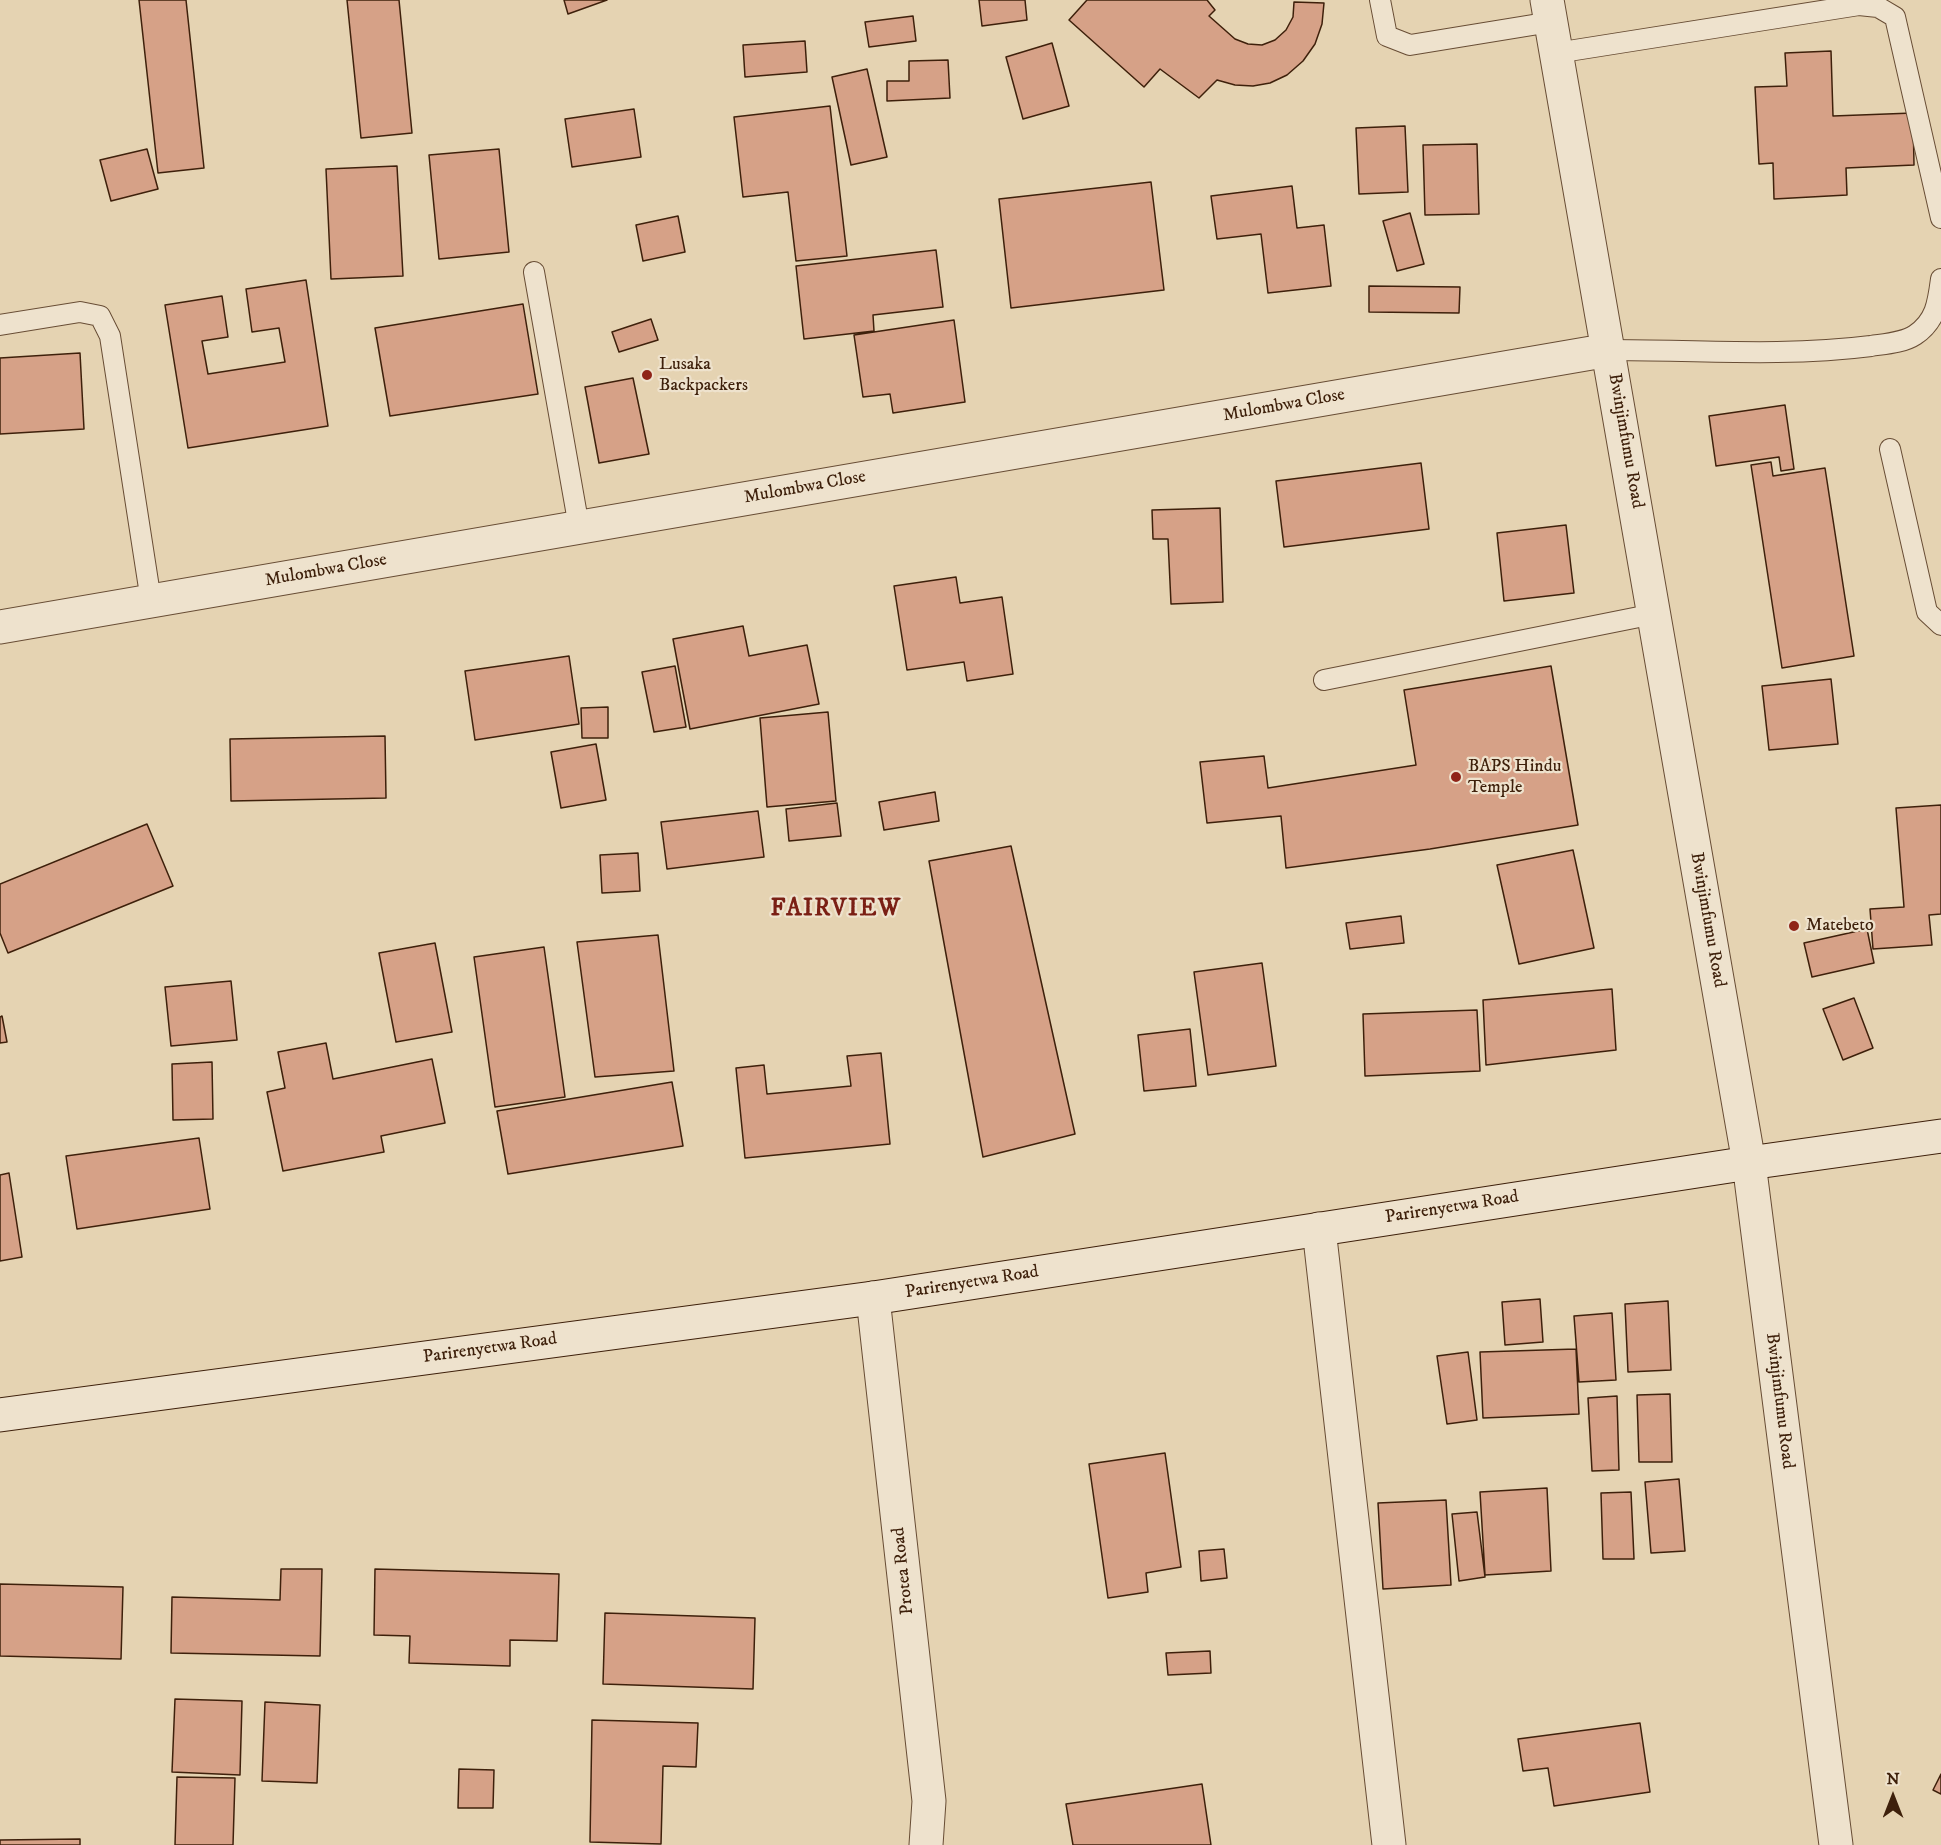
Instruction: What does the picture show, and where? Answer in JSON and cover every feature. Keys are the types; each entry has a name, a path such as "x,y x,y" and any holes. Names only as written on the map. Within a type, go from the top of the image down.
{"street":[{"name":"Bwinjimfumu Road","path":"1551,25 1749,1163 1836,1845"},
{"name":"Mulombwa Close","path":"0,627 1609,350"},
{"name":"Parirenyetwa Road","path":"0,1415 873,1298 1749,1163 1941,1136"},
{"path":"1319,1229 1389,1845"},
{"name":"Protea Road","path":"873,1298 929,1801 926,1845"}],"lane":[{"path":"1380,0 1387,36 1410,45 1551,25 1859,5 1878,7 1895,17 1941,218"},
{"path":"534,272 579,527"},
{"path":"1609,350 1831,351 1895,342 1914,336 1928,322 1938,306 1941,279"},
{"path":"0,325 80,312 100,316 110,336 152,600"},
{"path":"1890,449 1927,612 1941,626"},
{"path":"1324,680 1654,615"}],"building":[{"path":"139,0 186,0 204,168 158,173"},
{"path":"347,0 399,0 412,133 361,138"},
{"path":"564,0 607,0 568,14"},
{"path":"979,0 1025,0 1027,20 982,26"},
{"path":"1087,0 1207,0 1215,10 1209,16 1235,39 1248,44 1262,45 1275,40 1286,30 1293,17 1294,2 1324,3 1322,24 1315,44 1303,61 1287,75 1270,83 1253,86 1235,85 1217,80 1199,98 1160,69 1144,87 1069,20"},
{"path":"913,16 916,41 869,47 865,22"},
{"path":"805,41 807,72 745,77 743,45"},
{"path":"1052,43 1069,106 1023,119 1006,57"},
{"path":"1831,51 1833,116 1913,113 1914,165 1846,168 1847,195 1774,199 1773,163 1759,164 1755,87 1787,86 1785,53"},
{"path":"948,60 950,98 887,101 887,81 909,81 909,61"},
{"path":"867,69 887,157 851,165 832,77"},
{"path":"830,106 847,256 796,261 788,192 743,197 734,117"},
{"path":"634,109 641,157 572,167 565,119"},
{"path":"1405,126 1408,192 1359,194 1356,128"},
{"path":"1477,144 1479,214 1425,215 1423,145"},
{"path":"147,149 158,189 111,201 100,160"},
{"path":"499,149 509,252 439,259 429,155"},
{"path":"397,166 403,276 331,279 326,169"},
{"path":"1151,182 1164,290 1011,308 999,199"},
{"path":"1292,186 1297,228 1324,225 1331,286 1268,293 1261,234 1217,239 1211,196"},
{"path":"1410,213 1424,264 1397,271 1383,221"},
{"path":"678,216 685,252 643,261 636,225"},
{"path":"936,250 943,307 873,315 874,331 804,339 796,266"},
{"path":"306,280 328,426 188,448 165,305 222,296 228,337 202,341 208,374 285,362 279,328 252,332 246,289"},
{"path":"1369,286 1460,287 1459,313 1369,312"},
{"path":"523,304 538,394 390,416 375,328"},
{"path":"651,319 658,340 619,352 612,332"},
{"path":"954,320 965,402 893,413 890,394 863,397 854,335"},
{"path":"80,353 84,429 0,434 0,358"},
{"path":"633,378 649,454 599,463 585,387"},
{"path":"1785,405 1794,469 1781,471 1779,457 1716,466 1709,416"},
{"path":"1771,462 1773,476 1825,468 1854,656 1782,668 1751,465"},
{"path":"1421,463 1429,529 1284,547 1276,481"},
{"path":"1220,508 1223,602 1171,604 1168,539 1153,539 1152,510"},
{"path":"1566,525 1574,593 1504,601 1497,533"},
{"path":"956,577 960,603 1002,597 1013,674 967,681 964,662 907,670 894,586"},
{"path":"743,626 749,656 807,645 819,704 690,729 673,639"},
{"path":"569,656 579,724 475,740 465,671"},
{"path":"675,666 686,727 654,732 642,672"},
{"name":"BAPS Hindu Temple","path":"1551,666 1578,825 1430,849 1286,868 1281,816 1207,823 1200,762 1264,756 1268,788 1416,765 1404,690"},
{"path":"1831,679 1838,744 1769,750 1762,686"},
{"path":"608,707 608,738 582,738 581,708"},
{"path":"828,712 836,801 767,807 760,718"},
{"path":"385,736 386,798 231,801 230,739"},
{"path":"596,744 606,800 561,808 551,752"},
{"path":"935,792 939,821 884,830 879,802"},
{"path":"837,803 841,836 789,841 786,809"},
{"path":"1941,805 1941,914 1929,915 1932,945 1873,949 1870,909 1904,907 1896,808"},
{"path":"758,811 764,857 667,869 661,822"},
{"path":"147,824 173,886 8,953 0,933 0,884"},
{"path":"1011,846 1075,1134 983,1157 929,861"},
{"path":"1573,850 1594,948 1519,964 1497,865"},
{"path":"638,853 640,891 602,893 600,855"},
{"path":"1401,916 1404,943 1350,949 1346,923"},
{"path":"1867,929 1874,963 1812,977 1804,943"},
{"path":"658,935 674,1071 595,1077 577,942"},
{"path":"435,943 452,1032 396,1042 379,953"},
{"path":"544,947 565,1097 495,1107 474,957"},
{"path":"1262,963 1276,1066 1208,1075 1194,972"},
{"path":"231,981 237,1040 171,1046 165,987"},
{"path":"1612,989 1616,1050 1486,1065 1483,1000"},
{"path":"1854,998 1873,1048 1843,1060 1823,1009"},
{"path":"1477,1010 1480,1071 1365,1076 1363,1014"},
{"path":"2,1016 7,1042 0,1043 0,1017"},
{"path":"1190,1029 1196,1086 1144,1091 1138,1035"},
{"path":"326,1043 333,1079 432,1059 445,1123 381,1136 384,1152 283,1171 267,1092 285,1088 278,1052"},
{"path":"881,1053 890,1144 745,1158 736,1068 764,1065 767,1094 851,1086 847,1056"},
{"path":"212,1062 213,1119 173,1120 172,1064"},
{"path":"672,1082 683,1146 508,1174 497,1111"},
{"path":"199,1138 210,1209 77,1229 66,1156"},
{"path":"9,1173 22,1257 0,1261 0,1175"},
{"path":"1540,1299 1543,1342 1505,1345 1502,1302"},
{"path":"1668,1301 1671,1370 1628,1372 1625,1304"},
{"path":"1612,1313 1616,1380 1579,1382 1574,1316"},
{"path":"1576,1349 1579,1414 1483,1418 1480,1352"},
{"path":"1468,1352 1477,1420 1447,1424 1437,1356"},
{"path":"1670,1394 1672,1462 1639,1462 1637,1395"},
{"path":"1617,1396 1619,1470 1592,1471 1588,1398"},
{"path":"1165,1453 1181,1567 1146,1573 1148,1592 1108,1598 1089,1464"},
{"path":"1679,1479 1685,1551 1651,1553 1645,1482"},
{"path":"1547,1488 1551,1571 1485,1575 1480,1492"},
{"path":"1631,1492 1634,1559 1603,1559 1601,1493"},
{"path":"1446,1500 1451,1585 1383,1589 1378,1503"},
{"path":"1477,1512 1485,1577 1459,1581 1452,1514"},
{"path":"1224,1549 1227,1578 1201,1581 1199,1551"},
{"path":"281,1569 322,1569 320,1656 171,1653 172,1597 280,1600"},
{"path":"375,1569 559,1574 557,1641 510,1640 510,1666 409,1663 410,1636 374,1635"},
{"path":"0,1584 123,1587 121,1659 0,1656"},
{"path":"605,1613 755,1618 753,1689 603,1684"},
{"path":"1210,1651 1211,1673 1168,1675 1166,1653"},
{"path":"175,1699 242,1701 240,1775 172,1772"},
{"path":"265,1702 320,1705 317,1783 262,1781"},
{"path":"592,1720 698,1723 696,1767 663,1766 661,1844 590,1842"},
{"path":"1640,1723 1650,1792 1554,1806 1548,1768 1523,1771 1518,1739"},
{"path":"459,1769 494,1770 493,1808 458,1808"},
{"path":"1941,1774 1941,1794 1933,1790"},
{"path":"177,1777 235,1778 233,1845 175,1845"},
{"path":"1202,1784 1211,1845 1073,1845 1066,1804"},
{"path":"80,1839 80,1845 0,1845 0,1840"}],"place":[{"name":"Lusaka Backpackers","path":"647,375"},
{"name":"BAPS Hindu Temple","path":"1456,777"},
{"name":"Matebeto","path":"1794,926"}],"district":[{"name":"FAIRVIEW","path":"836,910"}]}
